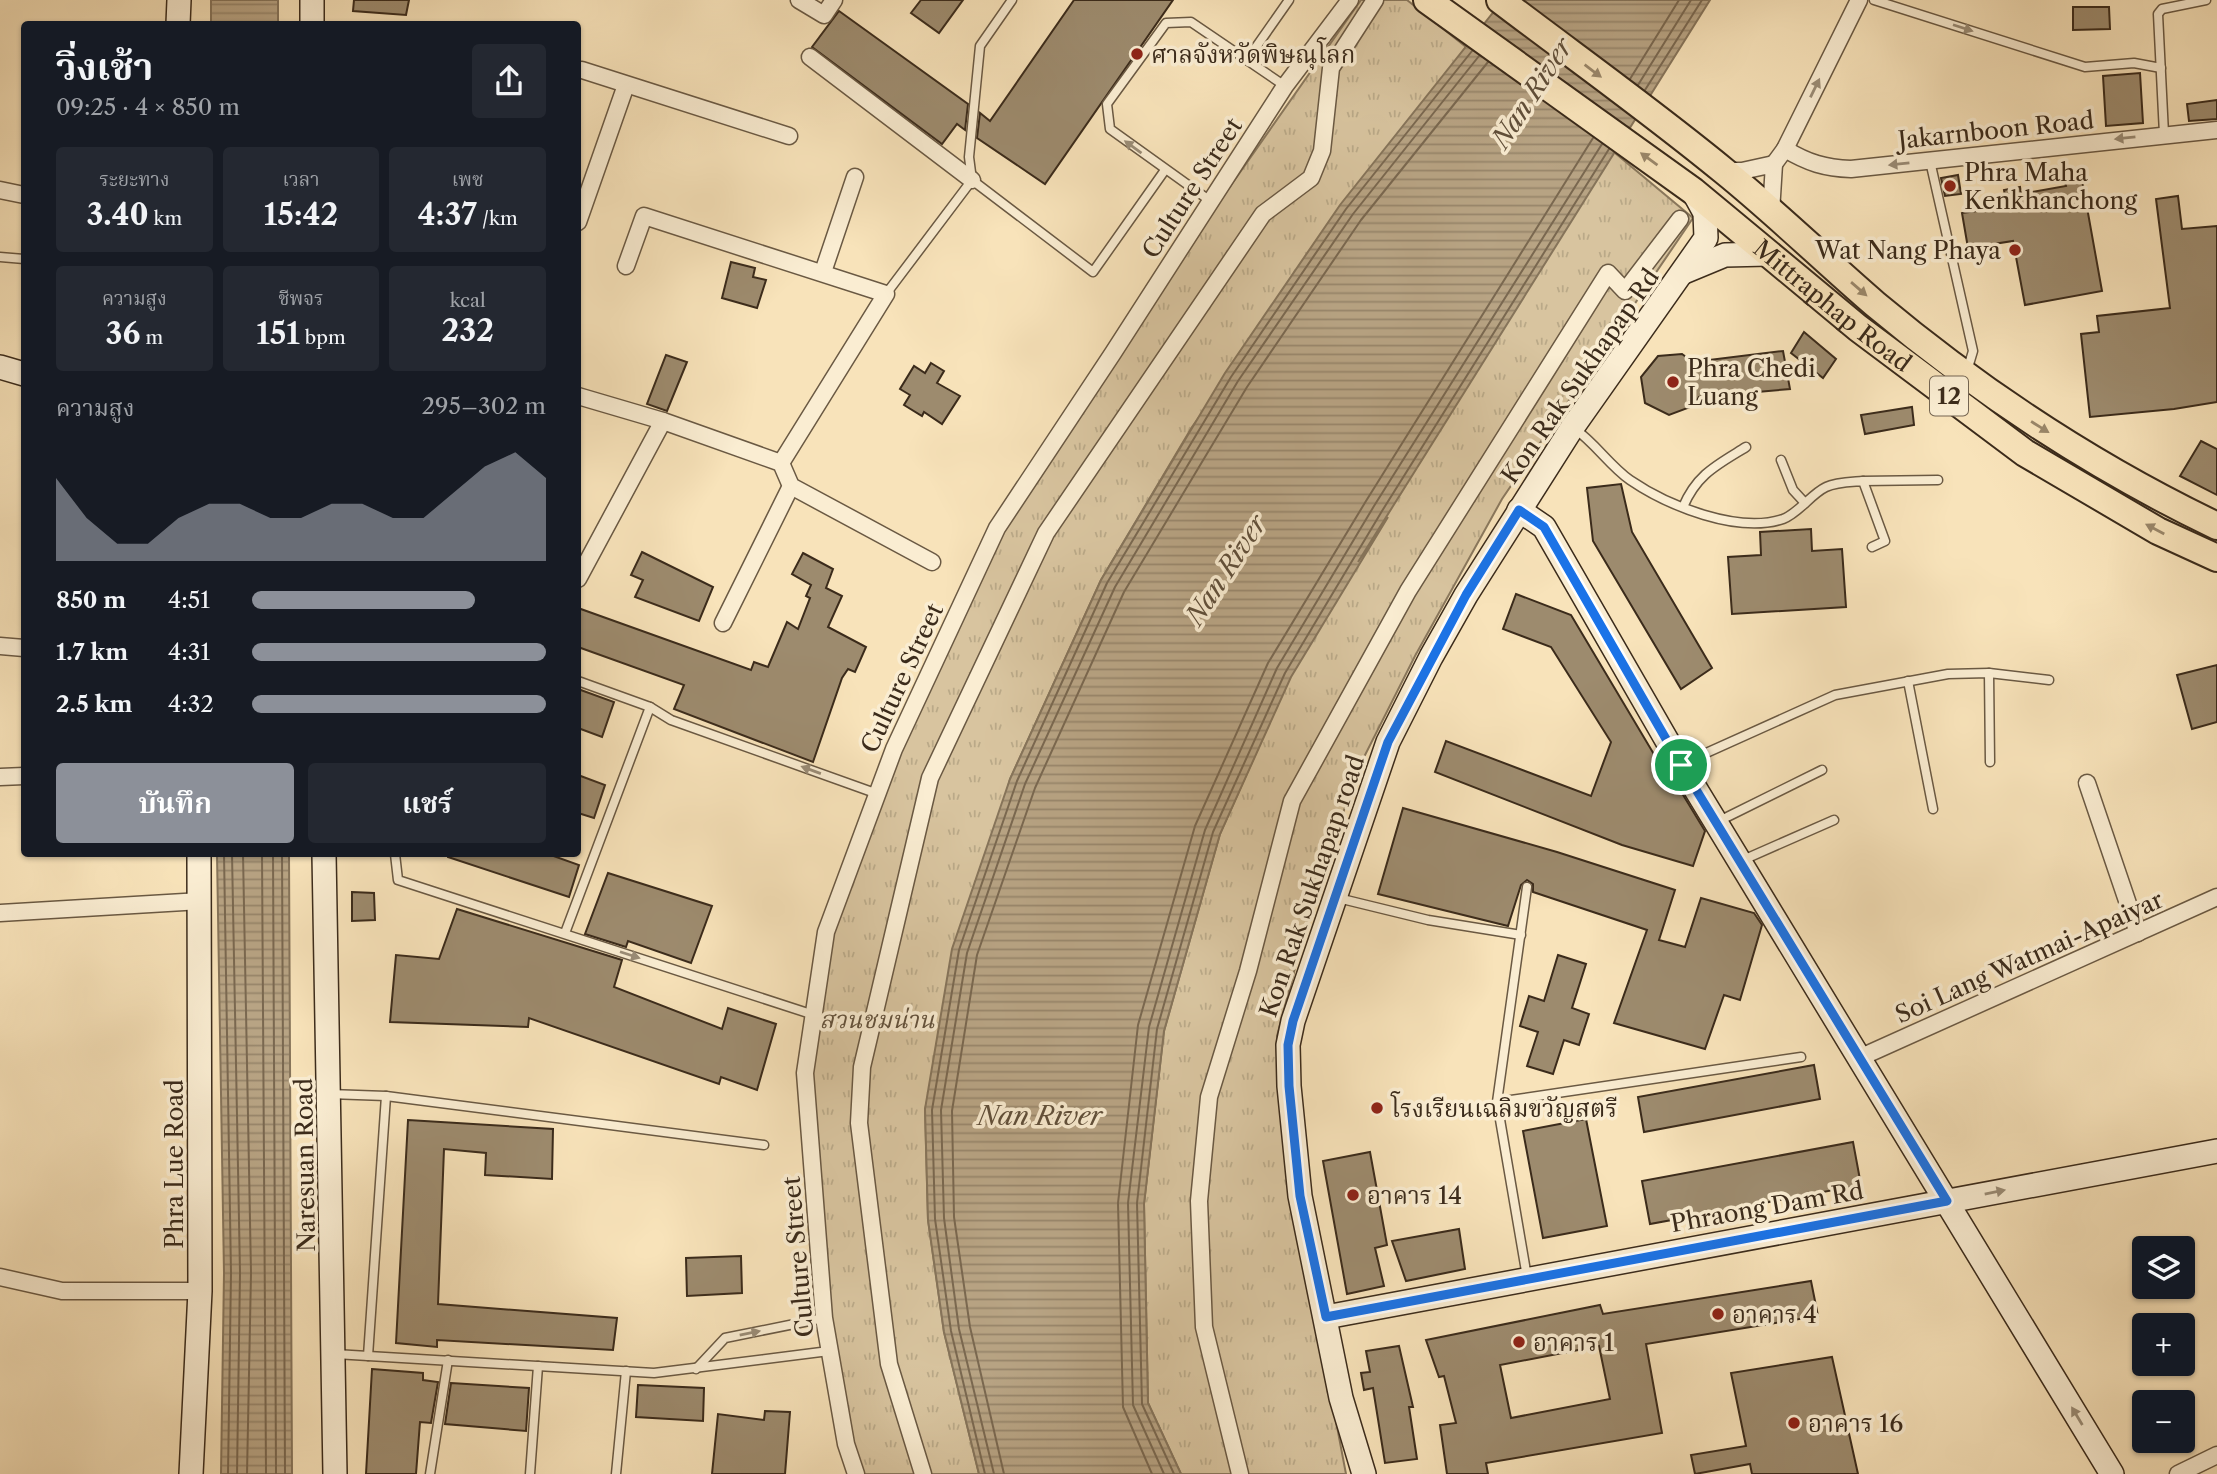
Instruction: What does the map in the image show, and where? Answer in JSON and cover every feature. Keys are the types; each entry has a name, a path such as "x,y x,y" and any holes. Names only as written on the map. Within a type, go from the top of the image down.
{"main road":[{"name":"12","path":"1427,0 1701,201"},
{"name":"12","path":"1500,0 1724,171"},
{"name":"Mittraphap Road","path":"1724,171 1877,305 1966,374 2037,425 2169,502 2217,526"},
{"name":"Mittraphap Road","path":"1701,201 1858,328 2025,453 2158,531 2217,558"}],"street":[{"path":"178,21 179,0"},
{"path":"312,0 312,21"},
{"path":"799,0 824,15 834,0"},
{"name":"Culture Street","path":"856,1474 845,1444 824,1318 805,1073 826,932 875,793 997,528 1285,86 1350,0"},
{"path":"923,1474 889,1364 859,1123 862,1067 930,778 1046,533 1263,214 1311,178 1322,151 1331,68 1375,0"},
{"path":"1771,212 1774,164 1785,149 1858,0"},
{"path":"810,57 972,180"},
{"path":"582,70 789,136"},
{"path":"581,201 626,85"},
{"name":"Jakarnboon Road","path":"1785,149 1806,162 1826,168 1851,169 2217,130"},
{"path":"1724,171 1742,171 1774,164"},
{"path":"823,272 855,177"},
{"path":"0,190 21,194"},
{"name":"Kon Rak Sukhapap Rd","path":"1519,510 1572,428 1706,238 1701,201"},
{"path":"626,266 644,216 886,294 781,463"},
{"path":"1240,1474 1204,1326 1199,1201 1209,1097 1248,971 1292,801 1408,591 1608,273 1625,291 1680,219"},
{"name":"Kon Rak Sukhapap Rd","path":"1684,272 1725,255 1768,254"},
{"path":"0,367 21,373"},
{"path":"581,397 663,421 781,463 792,486 932,562"},
{"path":"581,573 663,421"},
{"path":"723,623 792,486"},
{"path":"1519,510 1544,527 1681,765 2112,1474"},
{"name":"Kon Rak Sukhapap road","path":"1364,1474 1341,1398 1300,1196 1288,1045 1388,742 1466,595 1519,510"},
{"path":"0,646 21,648"},
{"path":"0,777 21,776"},
{"path":"2087,783 2138,933"},
{"name":"Phra Lue Road","path":"191,1474 200,1291 199,857"},
{"name":"Naresuan Road","path":"324,857 335,1354 335,1474"},
{"name":"Soi Lang Watmai-Apaiyar","path":"1859,1058 2217,897"},
{"path":"0,913 201,901"},
{"name":"Phraong Dam Rd","path":"1326,1317 1527,1277 2217,1151"},
{"path":"0,1277 62,1291 200,1291"},
{"path":"2178,1474 2217,1455"}],"lane":[{"path":"886,294 972,180 969,157 980,46 1012,0"},
{"path":"1247,60 1289,0"},
{"path":"1874,0 2085,67 2134,63 2161,68"},
{"path":"2164,134 2159,11 2206,0"},
{"path":"1209,200 1110,129 1107,104 1166,23 1191,22 1285,86"},
{"path":"1930,161 1973,351 1966,374"},
{"path":"972,180 1093,272 1165,170"},
{"path":"0,257 21,259"},
{"path":"1572,428 1594,442 1629,480 1683,507 1724,520 1749,524 1785,518 1827,486 1863,481 1938,480"},
{"path":"1683,507 1691,486 1707,472 1746,447"},
{"path":"1781,460 1793,490 1805,503"},
{"path":"1863,481 1885,541 1872,547"},
{"path":"1681,765 1835,695 1948,674 1989,673 2049,680"},
{"path":"1989,673 1990,762"},
{"path":"1908,681 1933,809"},
{"path":"581,682 650,707 671,720 875,793"},
{"path":"565,933 650,707"},
{"path":"1716,823 1822,769"},
{"path":"1740,862 1834,820"},
{"path":"395,857 398,880 814,1015"},
{"path":"1527,887 1497,1102 1527,1277"},
{"path":"1335,897 1429,920 1521,935"},
{"path":"1497,1102 1801,1057"},
{"path":"329,1094 386,1096 764,1145"},
{"path":"368,1356 386,1096"},
{"path":"696,1369 725,1338 824,1318"},
{"path":"335,1354 654,1373 829,1351"},
{"path":"430,1474 448,1360"},
{"path":"530,1474 538,1366"},
{"path":"616,1474 626,1371"}],"green space":[{"name":"สวนชมน่าน","path":"1361,0 1407,0 1466,47 1192,427 1101,580 1010,779 925,1109 928,1220 944,1332 979,1474 857,1474 846,1444 805,1073 830,919 875,793 997,528 1113,353"},
{"path":"1603,143 1693,218 1502,499 1415,656 1359,767 1314,897 1277,1036 1302,1242 1346,1474 1181,1474 1148,1403 1144,1204 1164,1031 1220,834 1301,652"}],"water":[{"path":"211,0 278,0 278,21 211,21"},
{"name":"Nan River","path":"1503,0 1710,0 1358,562 1388,517 1291,677 1220,834 1164,1031 1144,1204 1148,1403 1181,1474 979,1474 944,1332 928,1220 925,1109 952,949 1010,779 1101,580 1225,373 1340,205"},
{"path":"217,857 289,857 292,1474 221,1474 224,1273"}],"building":[{"path":"354,0 409,0 406,15 353,11"},
{"path":"921,0 963,0 939,33 911,13"},
{"path":"1074,0 1173,0 1045,184 977,138 980,113 990,121"},
{"path":"2073,7 2109,7 2110,29 2073,30"},
{"path":"839,11 968,104 965,130 957,124 942,144 812,47"},
{"path":"2140,73 2143,123 2106,126 2103,76"},
{"path":"2217,100 2217,119 2189,121 2187,104"},
{"path":"2081,174 2102,291 2025,305 2013,241 1968,248 1962,213 2007,207 2004,190 2020,187 2021,194 2066,186 2064,177"},
{"name":"Phra Maha Kenkhanchong","path":"1958,175 1961,194 1945,196 1941,178"},
{"path":"2178,196 2182,229 2217,226 2217,402 2090,417 2081,334 2099,332 2097,316 2170,308 2156,199"},
{"path":"731,262 755,268 753,277 766,280 757,308 722,298"},
{"path":"1804,332 1836,359 1823,378 1791,353"},
{"path":"1783,351 1790,389 1699,397 1693,406 1669,415 1645,403 1641,377 1658,356 1682,354 1693,362"},
{"path":"666,355 687,362 667,411 647,404"},
{"path":"931,363 944,371 937,383 960,396 942,424 924,412 922,416 904,405 910,395 900,389 914,366 925,373"},
{"path":"1912,407 1914,425 1865,434 1861,415"},
{"path":"2201,441 2217,449 2217,495 2180,476"},
{"path":"1621,484 1632,532 1712,668 1681,689 1593,541 1587,488"},
{"path":"1811,529 1812,551 1842,549 1846,607 1732,614 1728,557 1761,555 1760,532"},
{"path":"642,552 713,587 699,621 635,597 643,580 631,575"},
{"path":"803,553 833,569 826,588 842,596 828,627 866,647 855,672 848,669 842,678 813,762 674,709 684,685 581,648 581,609 751,670 754,662 768,667 787,622 798,629 810,598 806,596 811,585 792,574"},
{"path":"1516,594 1571,615 1655,756 1657,752 1705,831 1693,866 1622,845 1435,772 1446,741 1591,796 1611,742 1551,647 1503,629"},
{"path":"2217,665 2217,722 2192,729 2177,675"},
{"path":"581,690 614,702 602,737 581,729"},
{"path":"581,776 605,785 594,818 581,814"},
{"path":"1403,808 1557,852 1675,890 1659,940 1685,947 1701,898 1754,913 1762,925 1740,1000 1724,995 1705,1049 1614,1023 1647,930 1533,892 1533,884 1527,880 1521,885 1508,926 1378,894"},
{"path":"448,857 556,857 579,865 569,897"},
{"path":"608,873 712,906 691,963 628,941 626,947 585,934"},
{"path":"352,892 374,893 375,920 352,921"},
{"path":"457,909 622,960 614,987 722,1029 728,1008 776,1024 757,1090 721,1077 719,1084 529,1018 528,1027 390,1022 396,955 439,959"},
{"path":"1558,955 1586,964 1572,1008 1589,1014 1579,1045 1564,1040 1553,1074 1527,1066 1538,1032 1520,1026 1529,996 1544,1001"},
{"path":"1814,1065 1820,1099 1644,1132 1638,1097"},
{"path":"1586,1119 1607,1226 1543,1238 1523,1131"},
{"path":"408,1120 553,1129 552,1179 485,1175 486,1153 444,1149 438,1304 617,1318 613,1350 437,1340 437,1347 396,1343"},
{"path":"1853,1142 1861,1185 1650,1224 1642,1181"},
{"name":"อาคาร 14","path":"1370,1152 1387,1245 1375,1248 1384,1286 1347,1294 1323,1161"},
{"path":"1459,1229 1465,1269 1406,1281 1392,1241"},
{"path":"741,1256 742,1293 687,1296 686,1258"},
{"path":"1811,1281 1818,1316 1646,1344 1662,1433 1486,1463 1488,1474 1447,1474 1440,1425 1456,1423 1444,1376 1439,1377 1426,1340 1600,1305 1603,1314","holes":["1599,1346 1610,1399 1511,1418 1500,1365"]},
{"path":"1399,1346 1413,1407 1409,1407 1417,1459 1385,1463 1373,1388 1364,1390 1361,1373 1370,1372 1366,1351"},
{"name":"อาคาร 16","path":"1832,1357 1858,1474 1752,1474 1750,1464 1695,1474 1691,1455 1746,1446 1731,1373"},
{"path":"372,1369 423,1373 423,1380 438,1382 431,1423 420,1422 416,1474 366,1474"},
{"path":"451,1383 529,1388 526,1431 445,1424"},
{"path":"638,1385 704,1388 703,1421 636,1417"},
{"path":"765,1411 790,1412 785,1474 712,1474 718,1414 764,1420"}],"place":[{"name":"ศาลจังหวัดพิษณุโลก","path":"1137,54"},
{"name":"Phra Maha Kenkhanchong","path":"1950,186"},
{"name":"Wat Nang Phaya","path":"2015,250"},
{"name":"Phra Chedi Luang","path":"1673,382"},
{"name":"โรงเรียนเฉลิมขวัญสตรี","path":"1377,1108"},
{"name":"อาคาร 14","path":"1353,1195"},
{"name":"อาคาร 4","path":"1718,1314"},
{"name":"อาคาร 1","path":"1519,1342"},
{"name":"อาคาร 16","path":"1794,1423"}],"route":[{"path":"1519,510 1544,527 1681,765 1947,1201 1527,1277 1326,1317 1300,1196 1289,1086 1288,1045 1293,1021 1388,742 1466,595 1519,510"}]}
